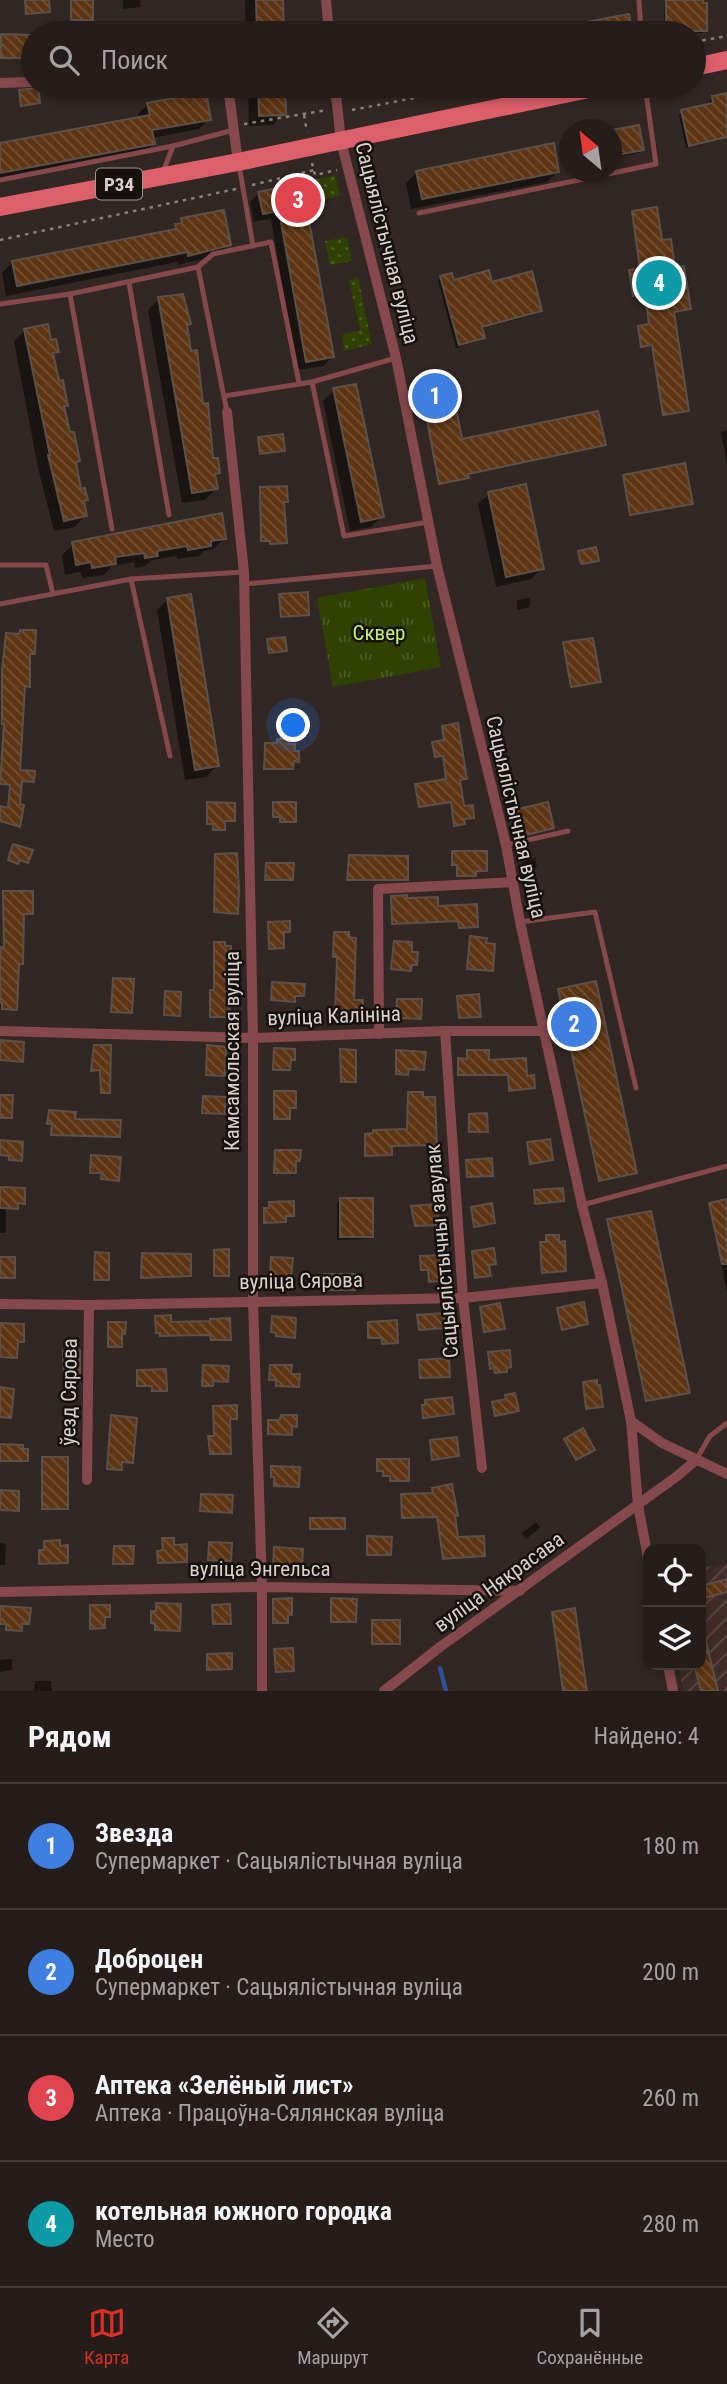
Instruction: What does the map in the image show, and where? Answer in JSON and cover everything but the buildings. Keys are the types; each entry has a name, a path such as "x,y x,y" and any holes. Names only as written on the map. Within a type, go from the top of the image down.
{"main road":[{"path":"706,64 727,60"},
{"name":"Р34","path":"0,206 238,162 546,98"}],"street":[{"path":"326,0 328,21"},
{"path":"0,83 21,82"},
{"path":"230,98 238,162"},
{"name":"Сацыялістычная вуліца","path":"336,98 341,141 396,358 437,566 506,845 520,922 582,1205 602,1283 631,1421 638,1505 645,1544"},
{"name":"Камсамольская вуліца","path":"227,412 245,578 253,1038 253,1301 262,1587 262,1691"},
{"path":"380,1034 378,889 513,882"},
{"name":"вуліца Калініна","path":"0,1031 253,1038 445,1031 544,1031"},
{"name":"Сацыялістычны завулак","path":"445,1031 463,1298 482,1468"},
{"name":"вуліца Сярова","path":"0,1304 89,1305 463,1298 602,1283"},
{"name":"ўезд Сярова","path":"87,1480 89,1305"},
{"path":"631,1421 662,1443 727,1474"},
{"name":"вуліца Някрасава","path":"384,1691 696,1460"},
{"name":"вуліца Энгельса","path":"0,1592 262,1587 520,1591"},
{"path":"669,1670 673,1691"}],"lane":[{"path":"639,0 640,21"},
{"path":"419,213 656,164 647,98"},
{"path":"0,180 173,146 234,128"},
{"path":"161,176 173,146"},
{"path":"238,162 254,246"},
{"path":"0,304 71,294 198,267 213,254 271,242 299,383"},
{"path":"198,267 227,412"},
{"path":"129,282 169,515"},
{"path":"71,294 112,528"},
{"path":"224,396 312,382 396,358"},
{"path":"312,382 344,537 429,522"},
{"path":"0,565 46,565 53,594"},
{"path":"0,604 131,579 245,578 437,566"},
{"path":"131,579 170,756"},
{"path":"506,845 568,831"},
{"path":"520,922 595,912 636,1088"},
{"path":"582,1205 727,1166"},
{"path":"696,1460 710,1436 727,1423"}],"path":[{"path":"706,40 727,36"},
{"path":"352,110 414,98"},
{"path":"234,128 337,108"},
{"path":"0,240 314,170"}],"shaded area":[{"path":"727,1563 727,1691 683,1691 680,1670 706,1670 706,1567"}],"green space":[{"path":"335,175 340,196 315,201 310,181"},
{"path":"347,237 352,261 330,265 325,241"},
{"path":"358,277 372,344 344,351 342,335 360,330 349,280"},
{"name":"Сквер","path":"425,578 441,667 333,687 317,598"}],"waterway":[{"path":"440,1668 446,1691"}],"place":[{"name":"Аптека «Зелёный лист»","path":"298,200"},
{"name":"котельная южного городка","path":"659,283"},
{"name":"Звезда","path":"435,396"},
{"name":"Доброцен","path":"574,1024"}]}
